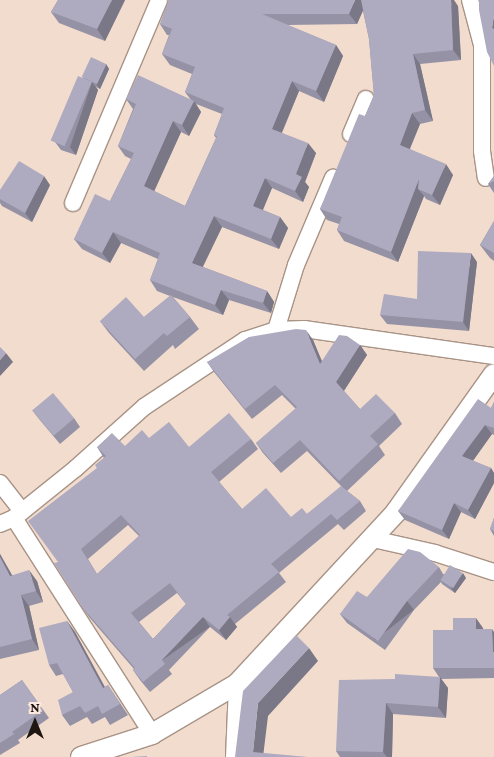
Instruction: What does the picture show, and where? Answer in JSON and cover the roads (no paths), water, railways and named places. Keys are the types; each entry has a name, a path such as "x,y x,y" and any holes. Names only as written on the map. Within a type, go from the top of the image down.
{"street":[{"path":"73,203 159,0"},
{"path":"470,0 482,44 482,150 486,178"},
{"path":"347,145 366,99"},
{"path":"276,330 296,265 339,164"},
{"path":"12,518 144,407 202,365 245,340 276,330 304,329 494,356"},
{"path":"81,757 152,734 237,684 373,539 494,374"},
{"path":"0,483 12,518 152,734"},
{"path":"373,539 435,553 494,572"},
{"path":"234,757 237,684"}]}
